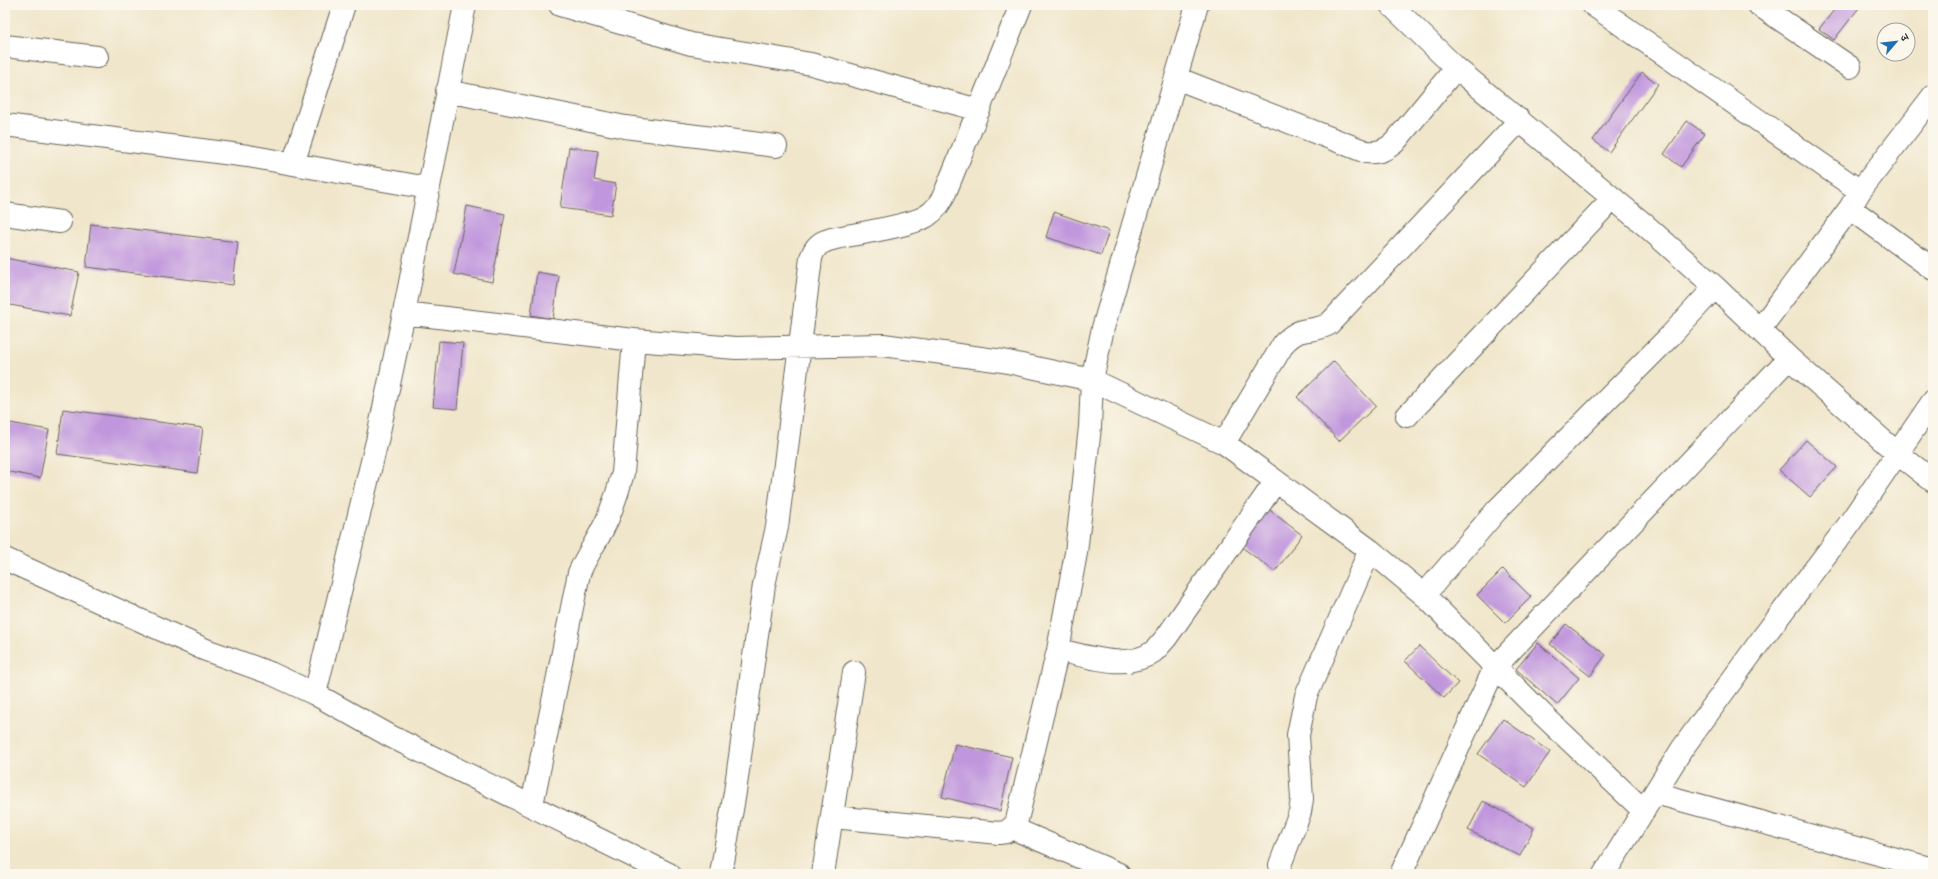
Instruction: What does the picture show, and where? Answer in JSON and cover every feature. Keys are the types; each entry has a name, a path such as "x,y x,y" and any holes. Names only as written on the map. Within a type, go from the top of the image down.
{"street":[{"path":"293,164 344,5"},
{"path":"315,694 377,441 404,313 447,91 466,5"},
{"path":"560,5 691,44 811,64 979,110"},
{"path":"721,874 735,792 764,585 777,527 798,346 811,258 814,250 821,242 908,223 928,216 939,205 1021,5"},
{"path":"832,817 999,833 1006,832 1012,828 1019,818 1058,650 1076,553 1090,427 1092,380 1103,328 1197,5"},
{"path":"1391,5 1456,68 1613,198 1715,287 1789,358 1897,453 1933,481"},
{"path":"1593,5 1855,200 1933,269"},
{"path":"1759,5 1850,67"},
{"path":"5,46 97,57"},
{"path":"1176,78 1366,152 1380,152 1394,144 1456,68"},
{"path":"447,91 625,127 776,146"},
{"path":"1760,329 1933,96"},
{"path":"1224,443 1284,343 1297,332 1304,329 1316,330 1329,324 1520,120"},
{"path":"5,125 248,156 428,188"},
{"path":"1407,416 1613,198"},
{"path":"5,214 60,222"},
{"path":"1424,596 1497,510 1671,334 1715,287"},
{"path":"404,313 634,340 736,348 883,345 931,350 1003,361 1092,380 1224,443 1370,550 1424,596 1543,715 1649,802 1933,869"},
{"path":"532,805 579,573 607,519 617,494 623,473 634,340"},
{"path":"1401,874 1495,667 1789,358"},
{"path":"1604,874 1682,749 1764,636 1847,527 1933,401"},
{"path":"1058,650 1116,661 1135,660 1153,652 1166,638 1276,481"},
{"path":"1280,865 1300,812 1302,799 1298,735 1306,696 1319,663 1370,550"},
{"path":"5,559 206,650 270,673 315,694 392,737 669,874"},
{"path":"823,874 854,672"},
{"path":"1012,828 1119,874"}],"building":[{"path":"1838,5 1861,5 1834,40 1819,29"},
{"path":"1642,72 1658,84 1609,152 1593,140"},
{"path":"1687,121 1705,134 1681,167 1664,154"},
{"path":"569,147 598,151 594,180 616,184 611,215 560,208"},
{"path":"467,206 505,214 492,282 454,274"},
{"path":"1054,212 1109,231 1101,255 1046,237"},
{"path":"91,224 238,242 233,285 86,267"},
{"path":"5,258 79,272 70,316 5,304"},
{"path":"537,272 559,276 553,319 531,315"},
{"path":"439,341 463,343 457,409 433,407"},
{"path":"1334,361 1376,406 1339,441 1297,397"},
{"path":"63,409 203,428 197,473 57,454"},
{"path":"5,422 49,430 40,478 5,471"},
{"path":"1806,440 1837,467 1810,497 1779,470"},
{"path":"1267,508 1302,535 1275,572 1239,545"},
{"path":"1503,569 1531,597 1505,623 1477,595"},
{"path":"1566,624 1606,655 1590,676 1550,644"},
{"path":"1538,643 1579,678 1557,705 1516,669"},
{"path":"1419,646 1458,683 1444,698 1405,661"},
{"path":"1503,719 1550,752 1526,787 1478,754"},
{"path":"955,744 1012,757 1000,811 942,797"},
{"path":"1483,801 1534,828 1520,856 1468,830"}]}
